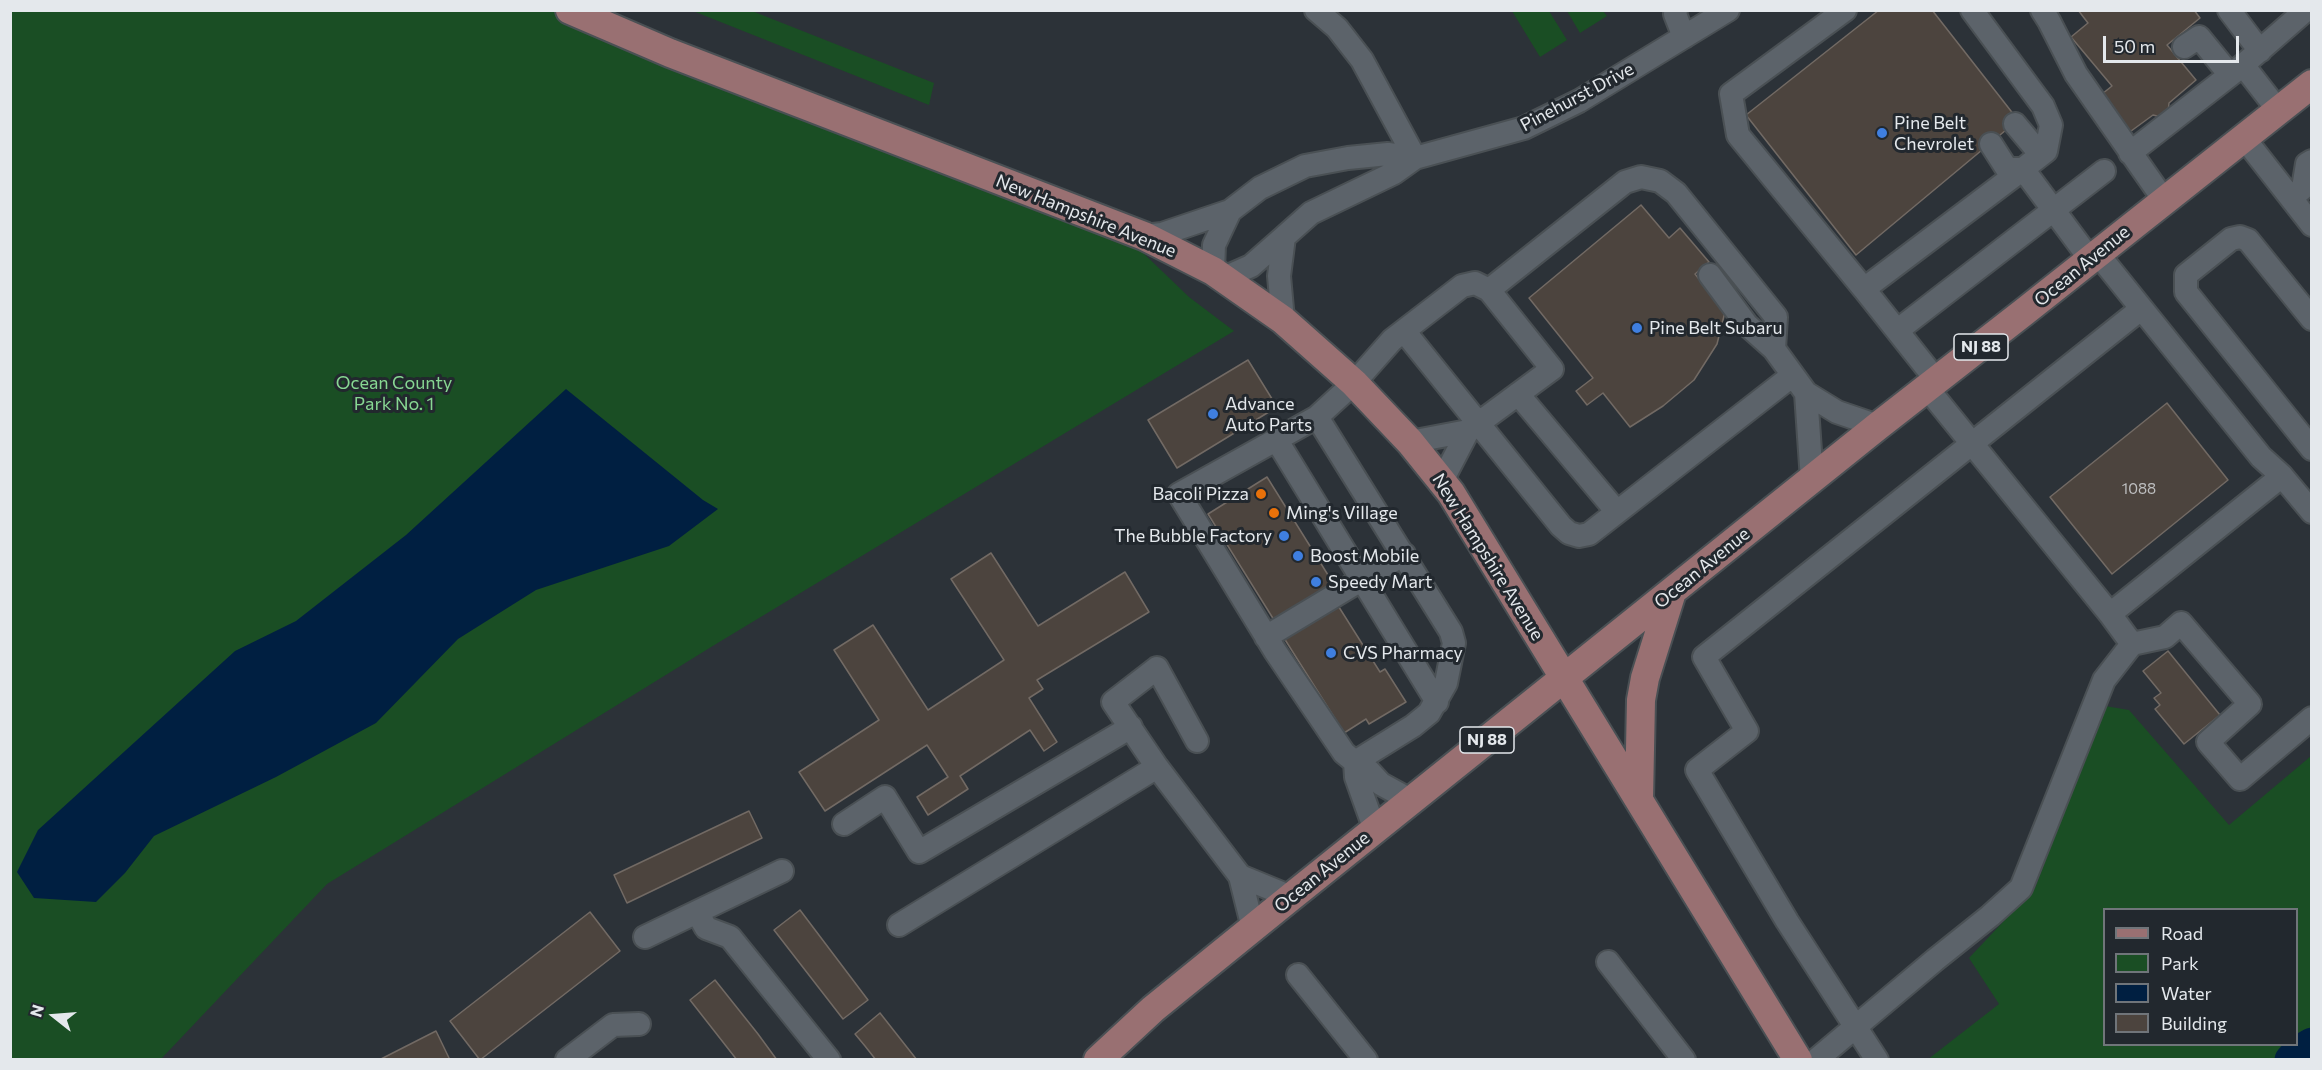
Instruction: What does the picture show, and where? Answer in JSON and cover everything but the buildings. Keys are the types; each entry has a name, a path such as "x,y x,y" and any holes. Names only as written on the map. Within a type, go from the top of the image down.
{"main road":[{"name":"New Hampshire Avenue","path":"570,10 670,53 1144,236 1219,274 1283,320 1354,383 1410,442 1442,481 1530,620 1563,679 1798,1059"},
{"name":"Ocean Avenue","path":"1098,1059 1153,1009 1291,897 1878,426 2312,84"},
{"path":"1639,799 1641,700 1645,678 1672,592"}],"street":[{"path":"1316,10 1337,28 1362,60 1415,158"},
{"path":"1676,10 1675,14 1684,37"},
{"name":"Pinehurst Drive","path":"1230,211 1214,244 1219,274 1251,266 1311,213 1394,173 1415,158 1524,128 1579,101 1728,10"},
{"path":"1845,10 1731,94 1738,135 1898,330 1973,445 2132,644"},
{"path":"1864,289 2046,151 2051,124 2043,106 1972,10"},
{"path":"2229,10 2244,63 2278,110"},
{"path":"2130,153 2244,63 2306,10"},
{"path":"2051,14 2076,75 2164,200"},
{"path":"2184,47 2199,37 2244,63"},
{"path":"2028,165 2007,169 2003,134 2028,165 2054,209 2141,309 2261,457 2309,504"},
{"path":"2244,138 2312,225"},
{"name":"Pinehurst Drive","path":"1144,236 1162,234 1230,211 1260,188 1305,166 1388,154 1415,158"},
{"path":"1364,156 1373,183"},
{"path":"2291,198 2303,188 2307,164 2312,161"},
{"path":"1898,330 2104,171"},
{"path":"1489,290 1625,182 1632,179 1650,178 1660,181 1676,193 1776,317 1774,349"},
{"path":"1283,320 1279,276 1284,237"},
{"path":"2312,319 2248,240 2240,237 2231,239 2186,275 2186,292 2312,449"},
{"path":"1710,274 1747,325 1774,349 1800,384 1837,412 1878,426"},
{"path":"1412,801 1381,784 1344,753 1266,636 1179,494 1317,417 1354,383 1392,340 1467,284 1475,283 1489,290 1552,369 1473,428 1442,481"},
{"path":"1877,1059 1781,912 1697,770 1747,731 1704,657 2141,309"},
{"path":"1404,331 1473,428 1561,526 1569,533 1579,536 1589,534 1800,384"},
{"path":"1800,384 1812,480"},
{"path":"1518,394 1617,512"},
{"path":"1317,417 1404,554 1451,632 1454,643 1450,670 1437,702 1429,713 1413,726 1355,762"},
{"path":"1410,442 1473,428"},
{"path":"1276,439 1437,702"},
{"path":"2110,614 2282,476"},
{"path":"1266,636 1404,554"},
{"path":"1816,1059 1990,916 2020,888 2104,680 2132,644 2164,638 2181,622 2250,704 2208,742 2240,779 2312,718"},
{"path":"1197,741 1157,668 1113,702 1157,767 1240,876 1253,928"},
{"path":"844,824 885,797 919,852 1131,727"},
{"path":"1355,762 1356,777 1375,830"},
{"path":"899,925 1157,767"},
{"path":"645,937 782,871"},
{"path":"1240,876 1291,897"},
{"path":"697,912 706,928 730,937 829,1059"},
{"path":"1608,962 1684,1059"},
{"path":"1299,975 1366,1059"},
{"path":"567,1059 613,1025 639,1024"}],"green space":[{"name":"Ocean County Park No. 1","path":"10,11 569,11 1138,248 1189,297 1234,331 716,644 327,884 161,1059 11,1059"},
{"path":"693,11 752,11 934,83 929,105"},
{"path":"1512,11 1549,11 1567,40 1540,57"},
{"path":"1567,11 1603,11 1607,16 1580,33"},
{"path":"2105,706 2129,710 2229,825 2311,756 2311,1059 1927,1060 1999,1004 1969,958 2035,888"}],"water":[{"path":"566,389 703,500 718,509 669,546 536,590 458,639 376,723 276,777 154,836 125,873 96,902 34,898 17,872 38,830 235,651 296,621 406,535"}],"waterway":[{"path":"2291,1060 2298,1052 2312,1044"}],"place":[{"name":"Pine Belt Chevrolet","path":"1882,133"},
{"name":"Pine Belt Subaru","path":"1637,328"},
{"name":"Advance Auto Parts","path":"1213,414"},
{"name":"Bacoli Pizza","path":"1261,494"},
{"name":"Ming's Village","path":"1274,513"},
{"name":"The Bubble Factory","path":"1284,536"},
{"name":"Boost Mobile","path":"1298,556"},
{"name":"Speedy Mart","path":"1316,582"},
{"name":"CVS Pharmacy","path":"1331,653"}]}
